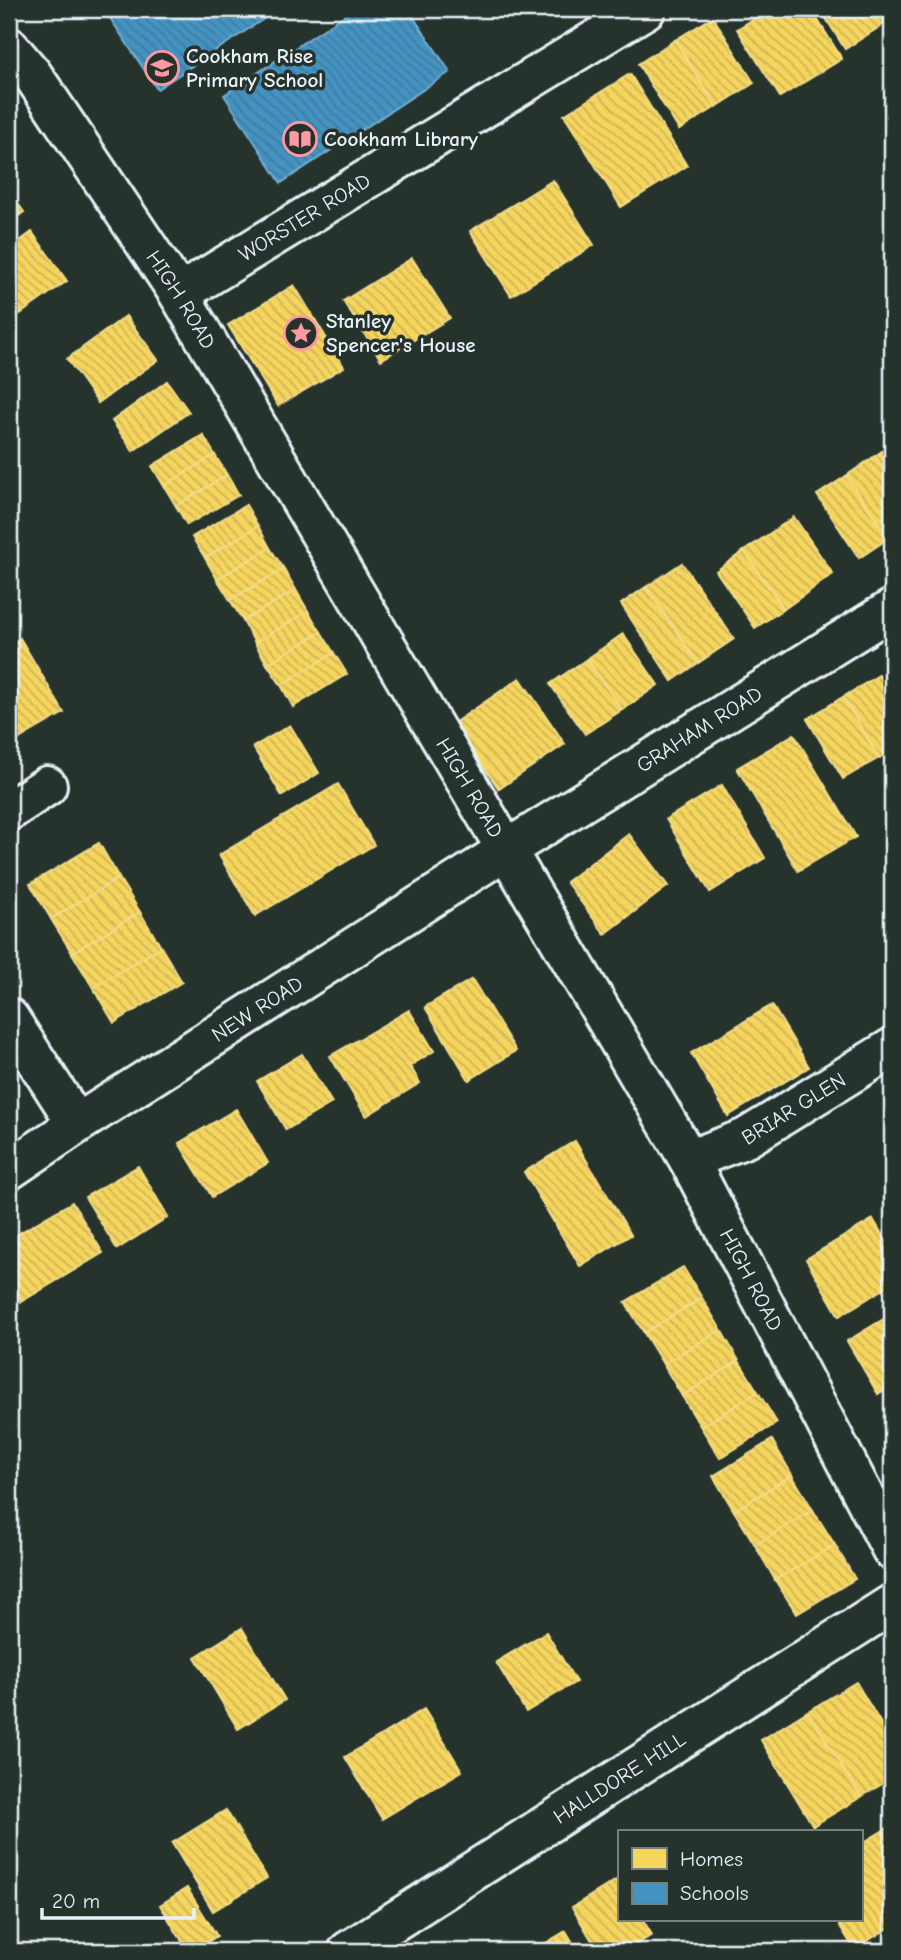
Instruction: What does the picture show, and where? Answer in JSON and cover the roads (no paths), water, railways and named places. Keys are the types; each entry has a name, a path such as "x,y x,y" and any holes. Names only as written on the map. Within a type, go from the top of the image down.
{"street":[{"name":"WORSTER ROAD","path":"179,294 646,9"},
{"name":"HIGH ROAD","path":"9,47 32,74 179,294 689,1160 892,1550"},
{"name":"GRAHAM ROAD","path":"506,850 892,609"},
{"path":"9,811 47,786"},
{"name":"NEW ROAD","path":"9,1171 77,1124 506,850"},
{"path":"9,1018 77,1124"},
{"name":"BRIAR GLEN","path":"689,1160 746,1138 892,1048"},
{"name":"HALLDORE HILL","path":"356,1949 892,1604"}],"place":[{"name":"Cookham Rise Primary School","path":"162,68"},
{"name":"Cookham Library","path":"300,139"},
{"name":"Stanley Spencer's House","path":"301,333"}]}
